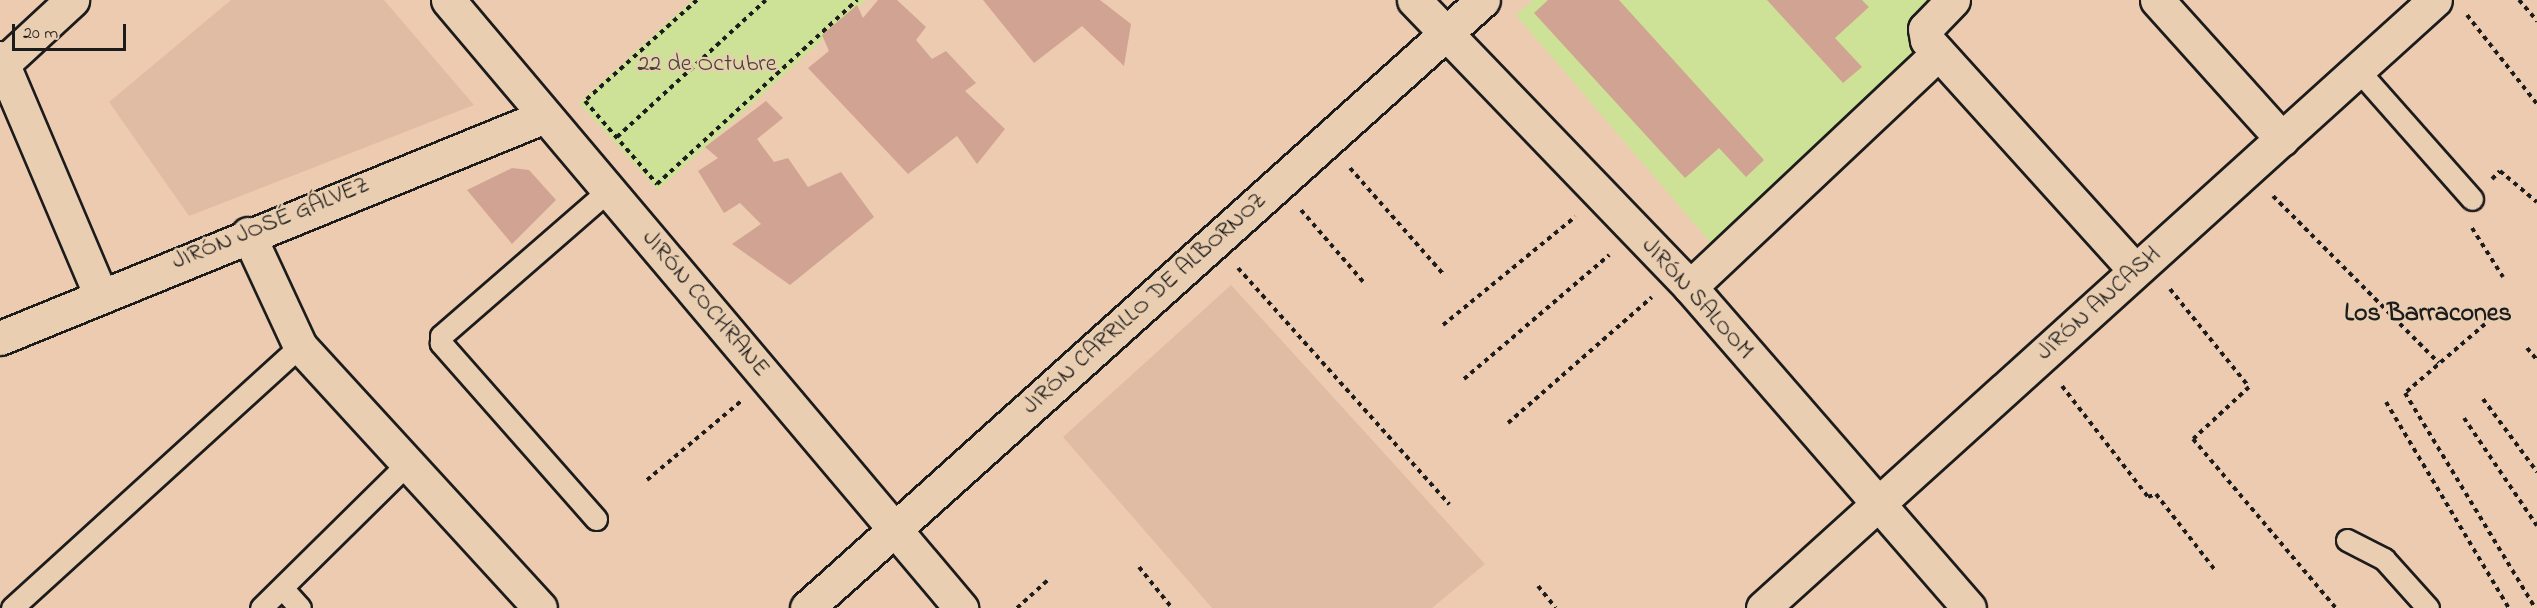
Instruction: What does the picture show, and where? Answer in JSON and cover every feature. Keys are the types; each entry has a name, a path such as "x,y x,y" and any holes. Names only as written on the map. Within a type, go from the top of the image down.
{"street":[{"path":"72,0 1,62 100,294"},
{"name":"JIRÓN COCHRANE","path":"448,0 961,608"},
{"name":"JIRÓN SALOOM","path":"1414,0 1448,31 1684,281 1969,608"},
{"name":"JIRÓN CARRILLO DE ALBORNOZ","path":"807,608 1483,0"},
{"path":"1953,0 1925,29 1938,53 2141,265"},
{"path":"2157,0 2282,139"},
{"name":"JIRÓN ANCASH","path":"1763,608 2358,70 2448,4"},
{"path":"1684,281 1938,53"},
{"name":"JIRÓN JOSÉ GÁLVEZ","path":"0,338 100,294 545,116"},
{"path":"248,234 300,346 528,604"}],"lane":[{"path":"2358,70 2472,200"},
{"path":"596,519 441,343 441,336 609,190"},
{"path":"12,608 300,346"},
{"path":"261,608 283,589 406,465"},
{"path":"2347,540 2384,560 2428,608"},
{"path":"283,589 300,608"}],"path":[{"path":"697,0 585,101 657,184 857,0"},
{"path":"617,137 766,0"},
{"path":"2519,0 2537,21"},
{"path":"2448,4 2537,104"},
{"path":"1325,140 1444,275"},
{"path":"2247,170 2439,364"},
{"path":"1278,184 1365,284"},
{"path":"1443,324 1601,195"},
{"path":"2468,221 2503,277"},
{"path":"1464,379 1636,231"},
{"path":"1214,241 1449,504"},
{"path":"2141,265 2249,387 2193,439 2336,608"},
{"path":"1508,423 1684,281"},
{"path":"2485,324 2405,393 2535,608"},
{"path":"2527,348 2537,360"},
{"path":"2039,357 2148,497 2156,494 2215,570"},
{"path":"647,480 768,379"},
{"path":"2483,399 2537,472"},
{"path":"2386,402 2509,608"},
{"path":"2464,418 2537,526"},
{"path":"1139,567 1172,608"},
{"path":"1017,608 1049,579"},
{"path":"1538,586 1556,608"}],"shaded area":[{"path":"231,0 384,0 474,105 189,216 109,102"},
{"path":"1231,285 1485,564 1432,608 1212,608 1063,437"}],"green space":[{"name":"22 de Octubre","path":"692,0 866,0 658,190 579,103"},
{"path":"1533,0 1973,0 1915,52 1727,262 1516,15"}],"building":[{"path":"878,0 897,0 926,27 916,40 932,59 946,51 976,83 965,91 1005,129 977,164 957,136 908,174 808,68 829,51 822,35 857,5 863,18"},
{"path":"983,0 1100,0 1131,24 1124,66 1082,26 1034,63"},
{"path":"1548,0 1619,0 1764,160 1746,177 1719,148 1685,178 1534,13"},
{"path":"1767,0 1862,0 1869,7 1835,38 1862,67 1843,83"},
{"path":"766,101 783,118 757,139 774,162 788,158 808,187 841,172 874,217 790,285 732,244 761,224 740,203 724,213 698,171 718,158 705,147"},
{"path":"512,168 529,170 556,200 512,244 467,190"}],"district":[{"name":"Los Barracones","path":"2428,315"}]}
